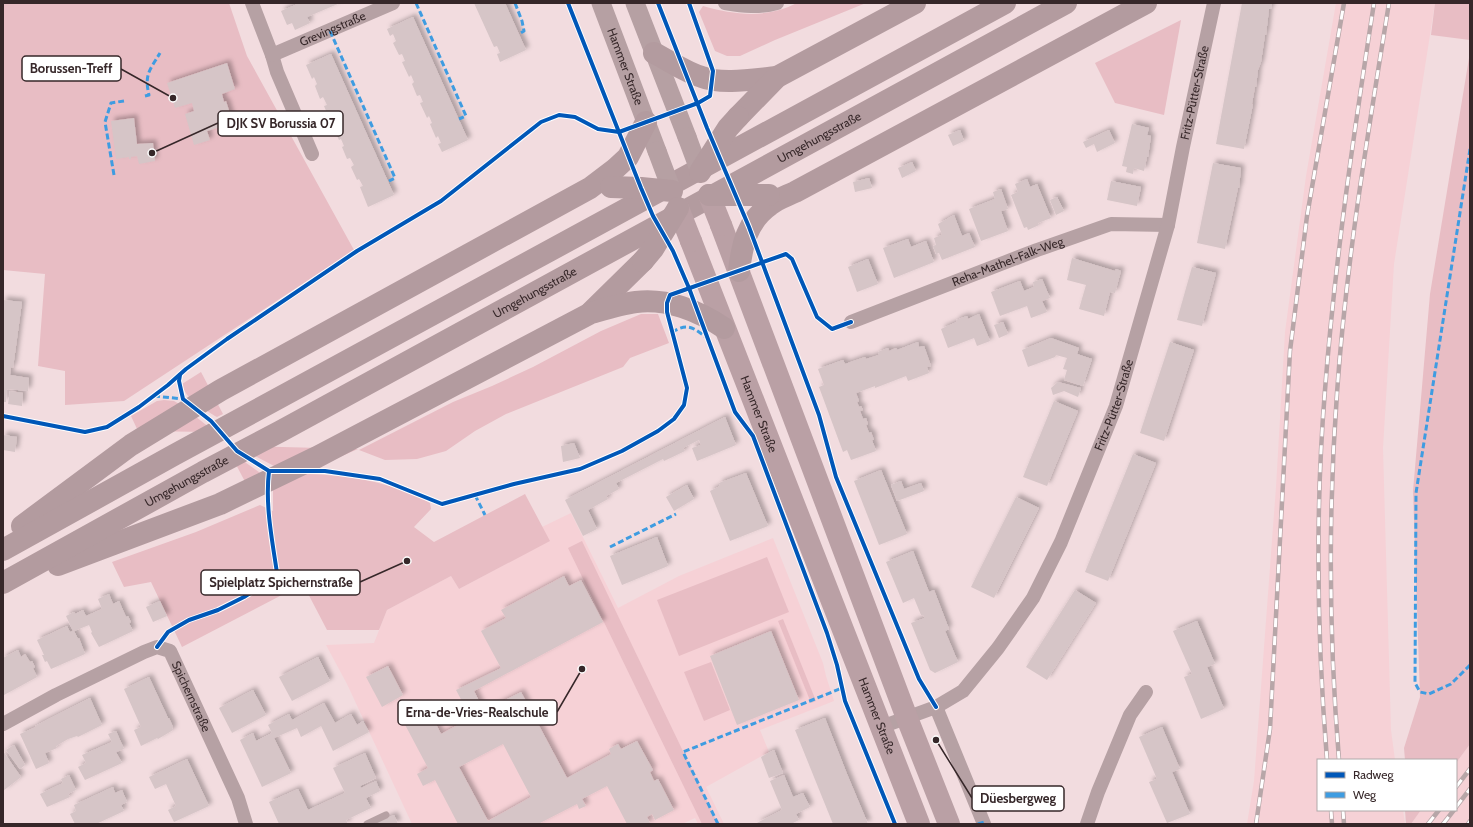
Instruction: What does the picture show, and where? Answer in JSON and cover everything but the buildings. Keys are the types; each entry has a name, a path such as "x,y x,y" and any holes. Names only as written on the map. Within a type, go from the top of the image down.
{"highway":[{"path":"590,313 643,261 653,249 687,197 700,172 728,128 777,77 915,3"},
{"path":"3,550 174,455 1005,3"},
{"name":"Umgehungsstraße","path":"3,585 196,476 1066,3"},
{"path":"739,271 746,232 757,215 770,204 795,192 1146,3"},
{"path":"654,53 702,78 712,80 777,77"},
{"path":"3,542 28,521 130,445 221,390 600,188 628,157 646,122"},
{"path":"600,188 640,188 687,197 769,195 795,192"},
{"path":"3,585 220,504 317,457 590,313 636,302 660,302 698,313 724,328"}],"main road":[{"name":"Hammer Straße","path":"601,3 657,151 687,197 721,225 907,718 949,824"},
{"path":"635,3 700,172"},
{"name":"Hammer Straße","path":"687,197 691,241 919,824"}],"street":[{"path":"252,3 272,55 276,72 312,154"},
{"name":"Grevingstraße","path":"272,55 393,3"},
{"path":"725,3 753,7 777,3"},
{"name":"Fritz-Pütter-Straße","path":"881,727 936,707 963,691 998,648 1033,598 1061,542 1116,406 1168,225 1214,3"},
{"name":"Reha-Mathel-Falk-Weg","path":"851,322 1037,250 1111,224 1168,225"},
{"name":"Spichernstraße","path":"3,724 56,695 144,652 157,647 170,652 238,798 246,824"},
{"path":"1087,824 1100,785 1130,714 1146,692"},
{"path":"936,707 984,824"}],"lane":[{"path":"367,824 386,815"}],"shaded area":[{"path":"3,3 229,3 247,56 354,250 124,401 65,405 65,371 38,366 45,274 3,270"},
{"path":"797,3 866,3 740,56 727,56 715,51 699,12 703,6 727,12 750,14 762,13 785,8"},
{"path":"1336,3 1435,3 1394,264 1383,448 1391,730 1395,759 1317,759 1317,811 1403,811 1405,824 1247,824 1254,781 1276,487 1285,332 1306,176"},
{"path":"1435,3 1470,3 1470,40 1431,35"},
{"path":"1181,20 1164,115 1115,103 1095,63"},
{"path":"1470,52 1470,744 1457,762 1457,759 1405,759 1404,748 1420,697 1413,491 1430,294"},
{"path":"641,314 658,314 669,343 630,358 623,367 506,414 475,431 446,451 417,459 385,460 359,450 453,402 533,367 601,331"},
{"path":"201,372 223,414 217,417 195,403 187,394 182,384"},
{"path":"157,401 174,401 181,405 210,428 210,432 138,431 131,416"},
{"path":"243,446 358,449 319,466 276,467 251,454"},
{"path":"231,455 238,457 263,475 252,495"},
{"path":"299,474 332,475 366,480 400,489 415,495 430,503 431,509 414,527 434,542 525,494 550,541 459,589 451,576 387,610 379,630 327,630 303,584 182,647 151,582 124,587 112,562 196,532 260,505 273,511 273,490"},
{"path":"571,513 618,608 679,576 773,538 823,663 834,701 760,730 769,752 706,787 724,824 698,824 695,818 682,824 412,824 347,684 326,645 374,643 387,610 451,576 459,589 549,541 542,527"},
{"path":"582,541 718,824 702,824 568,548"},
{"path":"767,557 789,612 679,656 657,600"},
{"path":"783,619 816,701 811,703 778,621"},
{"path":"711,662 730,710 704,721 684,672"},
{"path":"1470,744 1470,824 1411,824 1420,811 1457,811 1457,762"},
{"path":"1405,811 1420,811 1411,824 1406,824"}],"railway":[{"path":"1256,824 1270,729 1290,351 1307,216 1344,3"},
{"path":"1327,759 1321,667 1318,575 1322,436 1334,293 1352,148 1374,3"},
{"path":"1339,759 1333,668 1331,576 1332,485 1337,393 1352,246 1389,3"},
{"path":"1457,786 1470,769"},
{"path":"1457,806 1470,789"},
{"path":"1331,811 1332,824"},
{"path":"1343,811 1344,824"},
{"path":"1428,824 1438,811"},
{"path":"1443,824 1453,811"}],"marked path":[{"path":"416,3 466,116 459,119"},
{"path":"515,3 524,31 519,34"},
{"path":"330,31 395,178 389,181"},
{"path":"145,96 149,95 147,82 149,72 160,53"},
{"path":"114,175 105,122 111,103 124,101"},
{"path":"1470,149 1416,493 1415,683 1420,692 1429,694 1451,684 1470,665"},
{"path":"672,332 677,329 690,327 706,337"},
{"path":"154,396 183,399"},
{"path":"475,495 485,515"},
{"path":"610,547 676,514"},
{"path":"718,824 683,752 842,688"},
{"path":"978,824 984,822"}],"cycle path":[{"path":"568,3 641,188 653,216 673,251 689,288 735,412 753,436 827,633 837,665 845,701 895,824"},
{"path":"658,3 707,128 749,227 819,415 836,477 919,679 936,707"},
{"path":"3,416 85,432 107,427 139,407 186,369 227,339 357,251 441,201 541,122 559,115 575,117 598,129 619,132 698,103 710,96 713,71 689,3"},
{"path":"157,647 168,632 189,620 218,610 244,597 260,587 277,573 268,509 269,471 325,471 380,479 442,504 514,484 580,469 622,451 658,431 674,419 684,405 687,388 667,312 667,303 670,295 786,254 792,259 817,317 832,329 851,322"},
{"path":"180,375 179,381 183,399 211,421 237,451 269,471"}],"place":[{"name":"Borussen-Treff","path":"173,98"},
{"name":"DJK SV Borussia 07","path":"152,153"},
{"name":"Spielplatz Spichernstraße","path":"407,561"},
{"name":"Erna-de-Vries-Realschule","path":"582,669"},
{"name":"Düesbergweg","path":"936,740"}]}
